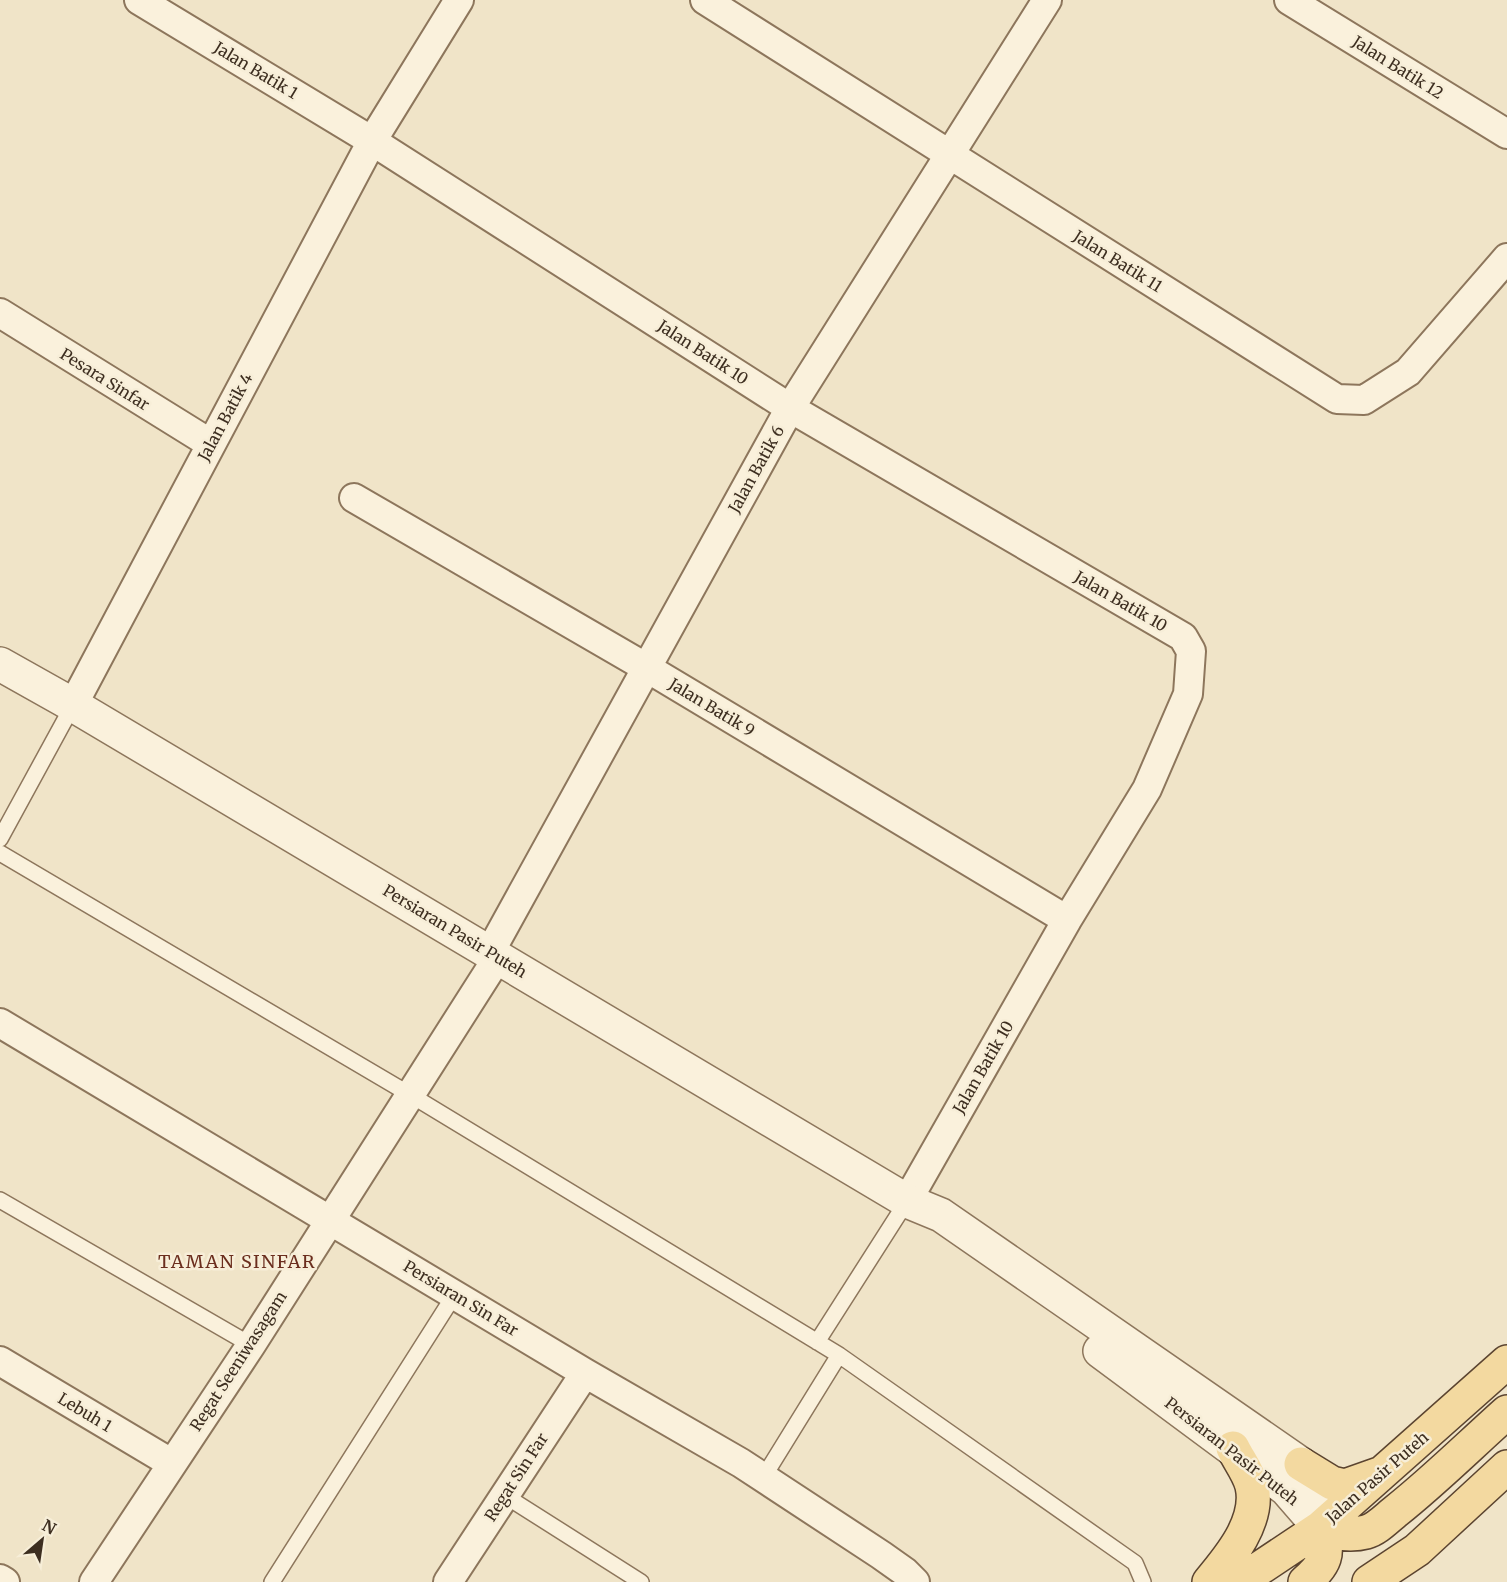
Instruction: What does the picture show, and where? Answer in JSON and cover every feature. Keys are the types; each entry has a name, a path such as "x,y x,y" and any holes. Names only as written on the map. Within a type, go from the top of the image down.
{"main road":[{"name":"Jalan Pasir Puteh","path":"1239,1582 1320,1528 1507,1362"},
{"path":"1320,1528 1344,1534 1367,1532 1379,1525 1507,1412"},
{"path":"1209,1582 1227,1560 1244,1531 1253,1508 1252,1485 1233,1448"},
{"path":"1301,1464 1332,1483 1345,1486 1383,1472"},
{"path":"1369,1582 1417,1550 1507,1467"},
{"path":"1305,1582 1324,1562 1326,1540 1320,1528"}],"street":[{"name":"Jalan Batik 1","path":"139,0 372,141"},
{"name":"Jalan Batik 4","path":"73,705 372,141 459,0"},
{"name":"Jalan Batik 11","path":"705,0 1337,399 1364,400 1408,372 1507,258"},
{"name":"Jalan Batik 6","path":"494,954 647,668 790,408 1047,0"},
{"name":"Jalan Batik 12","path":"1288,0 1507,134"},
{"name":"Jalan Batik 10","path":"372,141 790,408 1183,637 1191,651 1188,694 1147,789 1067,920 907,1201"},
{"name":"Pesara Sinfar","path":"0,313 211,444"},
{"name":"Jalan Batik 9","path":"354,498 647,668 1067,920"},
{"name":"Persiaran Pasir Puteh","path":"0,664 494,954 907,1201 941,1215 1301,1464 1315,1480 1322,1505 1320,1528"},
{"name":"Regat Seeniwasagam","path":"94,1582 250,1345 409,1094 494,954"},
{"name":"Persiaran Sin Far","path":"0,1023 763,1478 906,1572 915,1582"},
{"name":"Persiaran Pasir Puteh","path":"907,1201 932,1228 1286,1489 1320,1528"},
{"name":"Lebuh 1","path":"0,1361 171,1463"},
{"name":"Regat Sin Far","path":"448,1582 585,1373"},
{"path":"0,1579 5,1582"}],"lane":[{"name":"Jalan Batik 4","path":"0,839 73,705"},
{"path":"0,853 409,1094 839,1355 1135,1563 1143,1582"},
{"path":"0,1200 250,1345"},
{"name":"Jalan Batik 10","path":"817,1341 907,1201"},
{"path":"272,1582 455,1294"},
{"path":"763,1478 839,1355"},
{"path":"504,1495 641,1582"}],"district":[{"name":"TAMAN SINFAR","path":"237,1261"}]}
